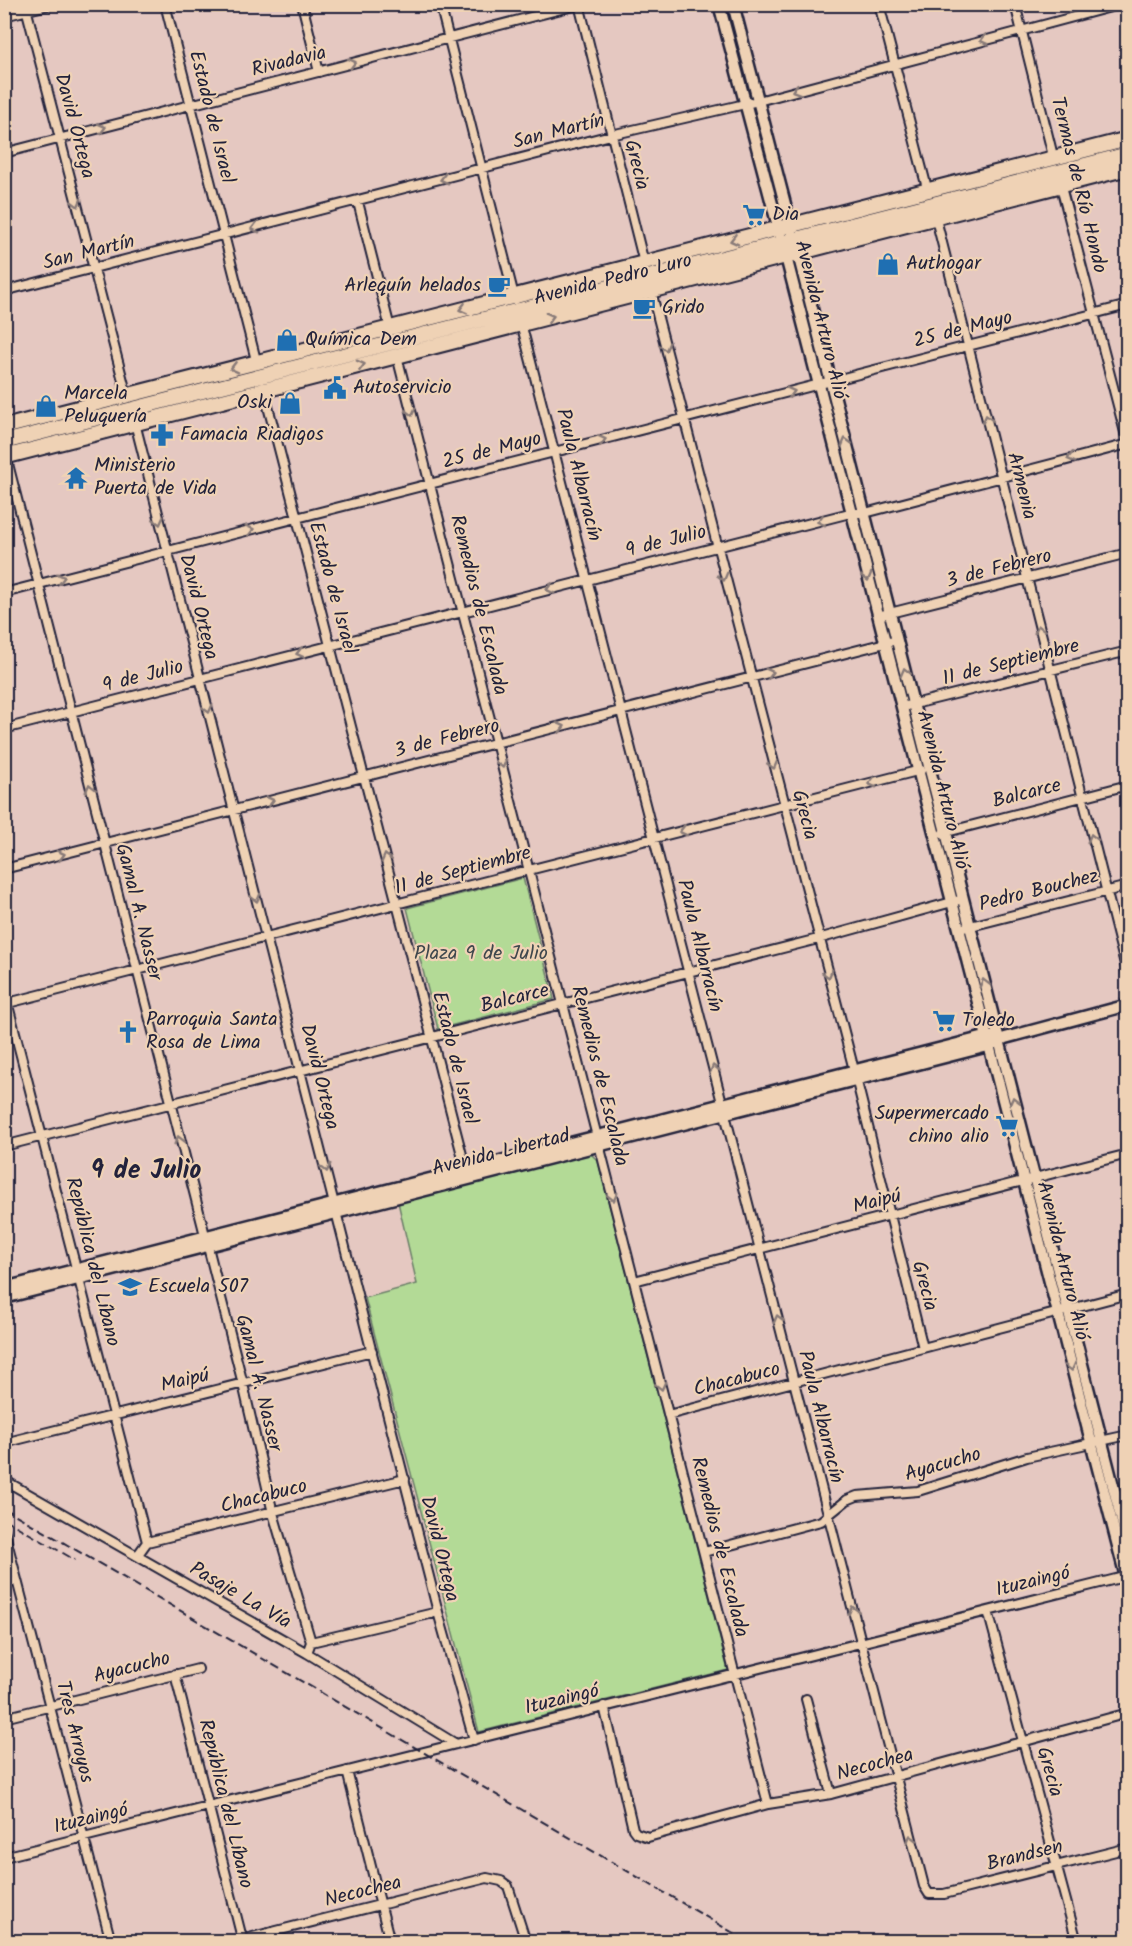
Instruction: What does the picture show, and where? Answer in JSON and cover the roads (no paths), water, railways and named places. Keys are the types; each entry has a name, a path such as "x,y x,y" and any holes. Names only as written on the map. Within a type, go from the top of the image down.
{"highway":[{"name":"Avenida Pedro Luro","path":"4,427 1128,139"},
{"name":"Avenida Pedro Luro","path":"1059,179 1128,154"},
{"name":"Avenida Pedro Luro","path":"5,452 262,383 1059,179 1128,168"},
{"name":"Avenida Pedro Luro","path":"5,452 135,423 262,383 397,356 520,317 651,291 790,248"}],"main road":[{"name":"Avenida Arturo Alió","path":"719,4 746,104 830,382 865,513 891,614 908,706 940,833 958,901 970,926 1000,1039 1029,1180 1062,1311 1090,1443 1127,1579"},
{"name":"Avenida Arturo Alió","path":"733,4 758,101 784,227"},
{"name":"Avenida Arturo Alió","path":"790,248 818,385 850,513 885,643 908,706"},
{"name":"Avenida Arturo Alió","path":"958,901 959,929 987,1042 1029,1180"},
{"name":"Avenida Libertad","path":"4,1298 79,1274 1128,1005"},
{"name":"Avenida Libertad","path":"4,1288 79,1274"},
{"name":"Avenida Arturo Alió","path":"1062,1311 1102,1441 1128,1544"}],"street":[{"path":"4,16 26,8 52,4"},
{"name":"Estado de Israel","path":"165,4 467,1175"},
{"path":"302,4 320,72"},
{"name":"Paula Albarracín","path":"440,4 895,1777 924,1886 929,1894"},
{"name":"Armenia","path":"879,4 934,211 1128,976"},
{"name":"Termas de Río Hondo","path":"1015,4 1128,444"},
{"name":"San Martín","path":"4,291 358,202 611,135 758,101 1122,4"},
{"name":"Rivadavia","path":"4,153 580,5"},
{"name":"Grecia","path":"580,5 644,263"},
{"name":"David Ortega","path":"26,8 128,396"},
{"path":"358,202 390,328"},
{"name":"Grecia","path":"651,291 682,419 818,939 856,1075 888,1216 923,1348"},
{"name":"25 de Mayo","path":"4,593 1128,305"},
{"name":"Remedios de Escalada","path":"397,356 768,1804"},
{"name":"David Ortega","path":"135,423 438,1612 474,1740"},
{"name":"9 de Julio","path":"4,729 716,546 850,513 865,513 1128,444"},
{"name":"Gamal A. Nasser","path":"5,452 243,1384 273,1513 311,1642"},
{"name":"3 de Febrero","path":"878,616 1128,553"},
{"name":"3 de Febrero","path":"4,869 897,640"},
{"name":"11 de Septiembre","path":"908,706 1128,651"},
{"name":"11 de Septiembre","path":"6,1004 924,769"},
{"name":"Balcarce","path":"940,833 1128,785"},
{"name":"Pedro Bouchez","path":"959,929 1128,886"},
{"name":"Balcarce","path":"4,1146 818,939 958,901"},
{"name":"República del Líbano","path":"4,990 147,1542"},
{"name":"Maipú","path":"634,1281 1128,1154"},
{"name":"Chacabuco","path":"668,1415 1128,1294"},
{"name":"Maipú","path":"4,1443 372,1351"},
{"name":"Ayacucho","path":"704,1552 829,1517 847,1500 857,1496 918,1491 1071,1445 1128,1435"},
{"name":"Chacabuco","path":"147,1542 405,1479"},
{"name":"Pasaje La Vía","path":"4,1480 307,1653 456,1744"},
{"name":"Tres Arroyos","path":"4,1530 111,1941"},
{"path":"137,1556 147,1542"},
{"name":"Ituzaingó","path":"4,1857 861,1642 1127,1579"},
{"path":"4,1584 17,1580"},
{"name":"Grecia","path":"988,1611 1077,1941"},
{"path":"307,1653 311,1642 438,1612"},
{"name":"Ayacucho","path":"4,1718 198,1668"},
{"name":"República del Líbano","path":"175,1674 243,1940"},
{"path":"806,1698 831,1794"},
{"name":"Necochea","path":"604,1706 633,1829 642,1836 656,1836 768,1804 831,1794 1128,1713"},
{"path":"347,1771 390,1941"},
{"name":"Brandsen","path":"929,1894 944,1894 1128,1848"},
{"name":"Necochea","path":"233,1941 487,1878 501,1881 513,1894 526,1941"}],"railway":[{"path":"4,1508 749,1942"},
{"path":"4,1519 75,1560"}],"place":[{"name":"Dia","path":"754,215"},
{"name":"Authogar","path":"888,264"},
{"name":"Arlequín helados","path":"499,286"},
{"name":"Grido","path":"644,308"},
{"name":"Química Dem","path":"287,340"},
{"name":"Autoservicio","path":"335,388"},
{"name":"Oski","path":"290,403"},
{"name":"Marcela Peluquería","path":"46,406"},
{"name":"Famacia Riadigos","path":"162,435"},
{"name":"Ministerio Puerta de Vida","path":"76,478"},
{"name":"Toledo","path":"944,1021"},
{"name":"Parroquia Santa Rosa de Lima","path":"128,1032"},
{"name":"Supermercado chino alio","path":"1007,1126"},
{"name":"Escuela 507","path":"130,1287"}],"district":[{"name":"9 de Julio","path":"146,1171"}],"park label":[{"name":"Plaza 9 de Julio","path":"481,954"}]}
